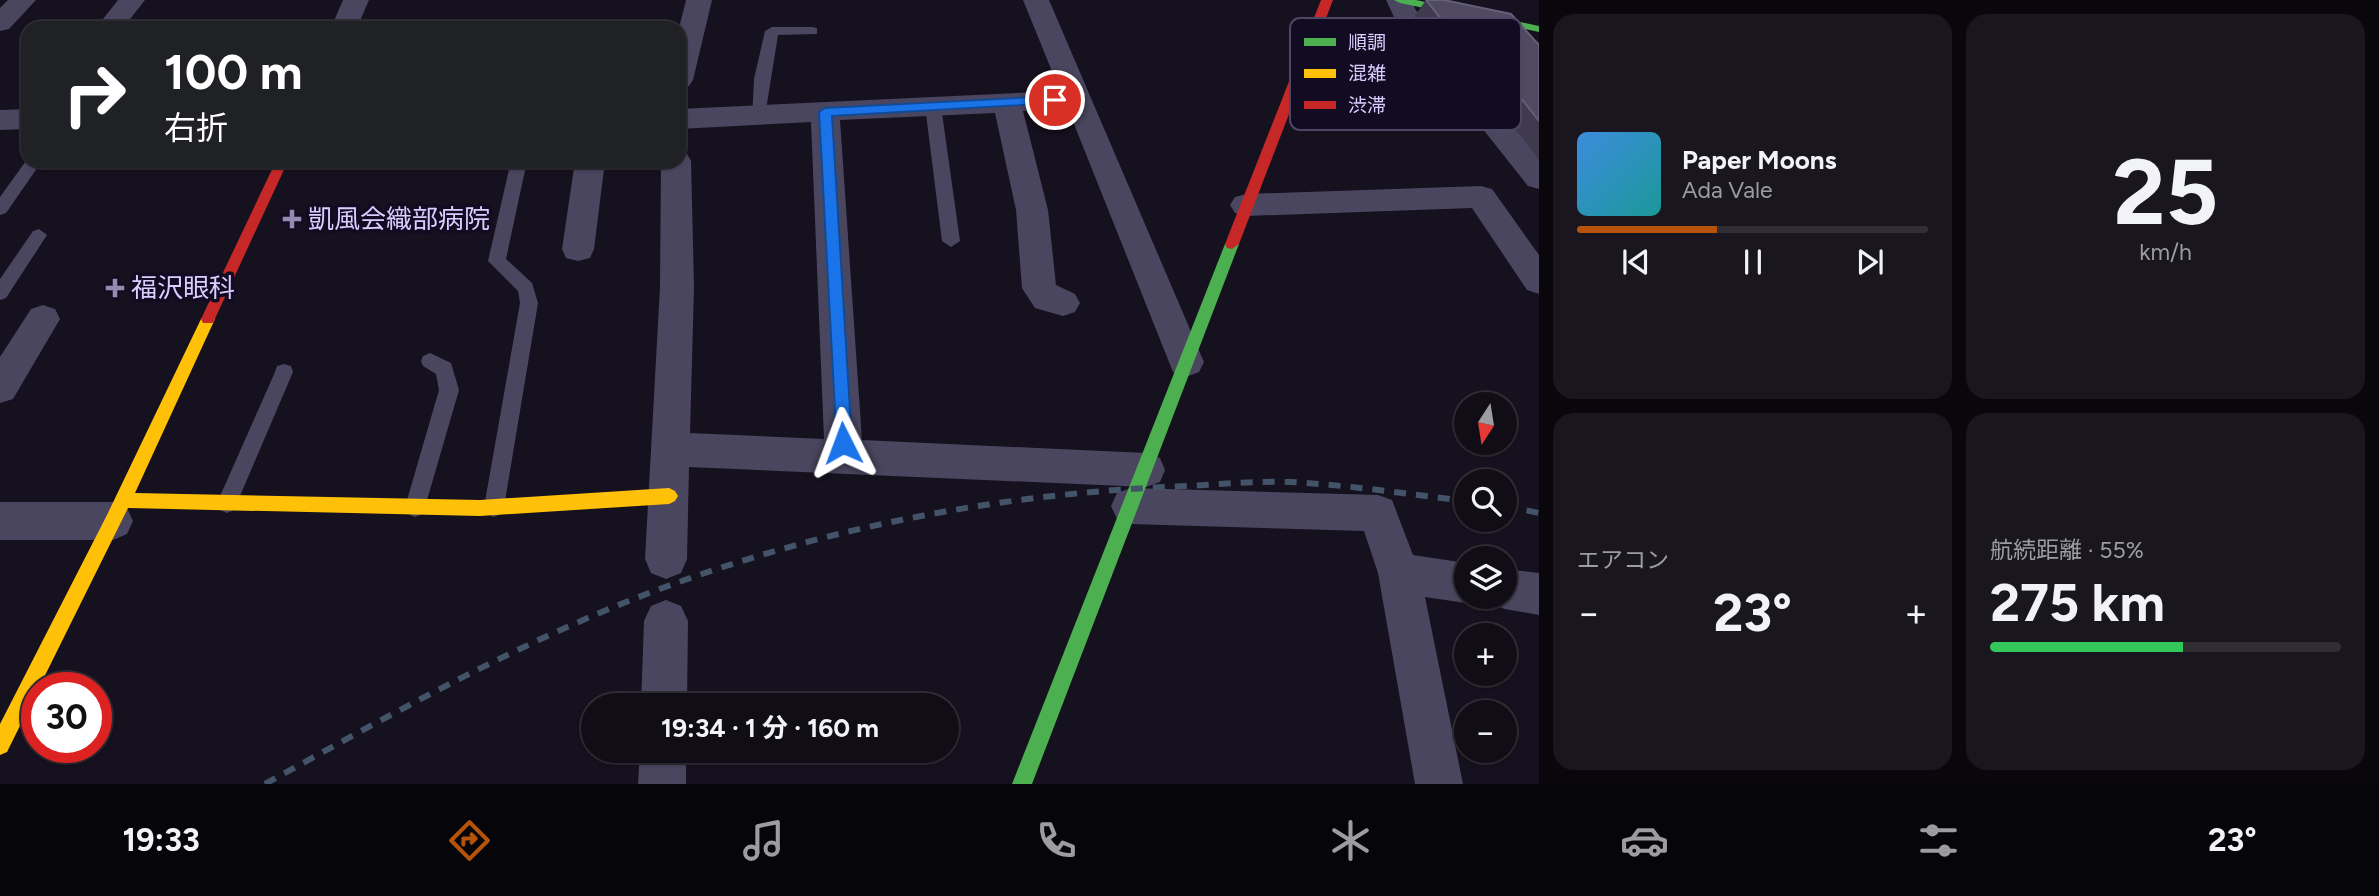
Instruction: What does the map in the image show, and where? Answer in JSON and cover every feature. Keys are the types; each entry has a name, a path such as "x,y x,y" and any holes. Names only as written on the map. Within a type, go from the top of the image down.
{"street":[{"path":"0,23 23,0"},
{"path":"114,21 132,0"},
{"path":"347,21 356,0"},
{"path":"686,52 699,0"},
{"path":"1036,0 1186,362"},
{"path":"1320,18 1327,0"},
{"path":"1409,18 1400,0 1486,18"},
{"path":"1521,25 1539,29"},
{"path":"1022,784 1290,94"},
{"path":"686,119 1078,99"},
{"path":"1007,103 1032,210 1039,288 1047,299 1063,303"},
{"path":"825,112 843,443"},
{"path":"0,120 21,119"},
{"path":"1500,130 1539,178"},
{"path":"0,745 118,511 279,168"},
{"path":"578,249 589,168"},
{"path":"666,559 677,287 676,168"},
{"path":"1246,205 1481,197 1539,281"},
{"path":"0,388 43,319"},
{"path":"671,449 1138,488 1378,513 1399,573 1439,784"},
{"path":"0,522 227,503 494,507 669,496"},
{"path":"1399,573 1454,581"},
{"path":"1517,591 1539,594"},
{"path":"664,693 666,621"},
{"path":"662,784 663,763"}],"lane":[{"path":"757,116 761,79 772,31 811,31"},
{"path":"933,106 951,241"},
{"path":"0,209 29,168"},
{"path":"494,507 529,303 526,288 497,261 517,168"},
{"path":"0,293 39,234"},
{"path":"415,507 449,390 444,369 430,361"},
{"path":"227,503 284,372"}],"building":[{"path":"1426,0 1444,0 1511,14 1515,18 1440,18"},
{"path":"1521,25 1539,45 1539,121 1521,98"}],"railway":[{"path":"265,784 440,689 575,623 690,578 829,536 971,507 1115,490 1277,482 1356,487 1454,499"},
{"path":"1517,508 1539,513"}],"traffic: fast":[{"path":"1400,0 1486,18"},
{"path":"1521,25 1539,29"},
{"path":"1022,784 1232,244"}],"traffic: slow":[{"path":"0,745 113,521 208,319"},
{"path":"123,500 480,508 669,496"}],"traffic: jam":[{"path":"1320,18 1327,0"},
{"path":"1232,244 1290,95"},
{"path":"208,319 279,168"}],"place":[{"name":"凱風会織部病院","path":"292,219"},
{"name":"福沢眼科","path":"115,288"}],"route":[{"path":"843,443 825,112 1055,100"}]}
